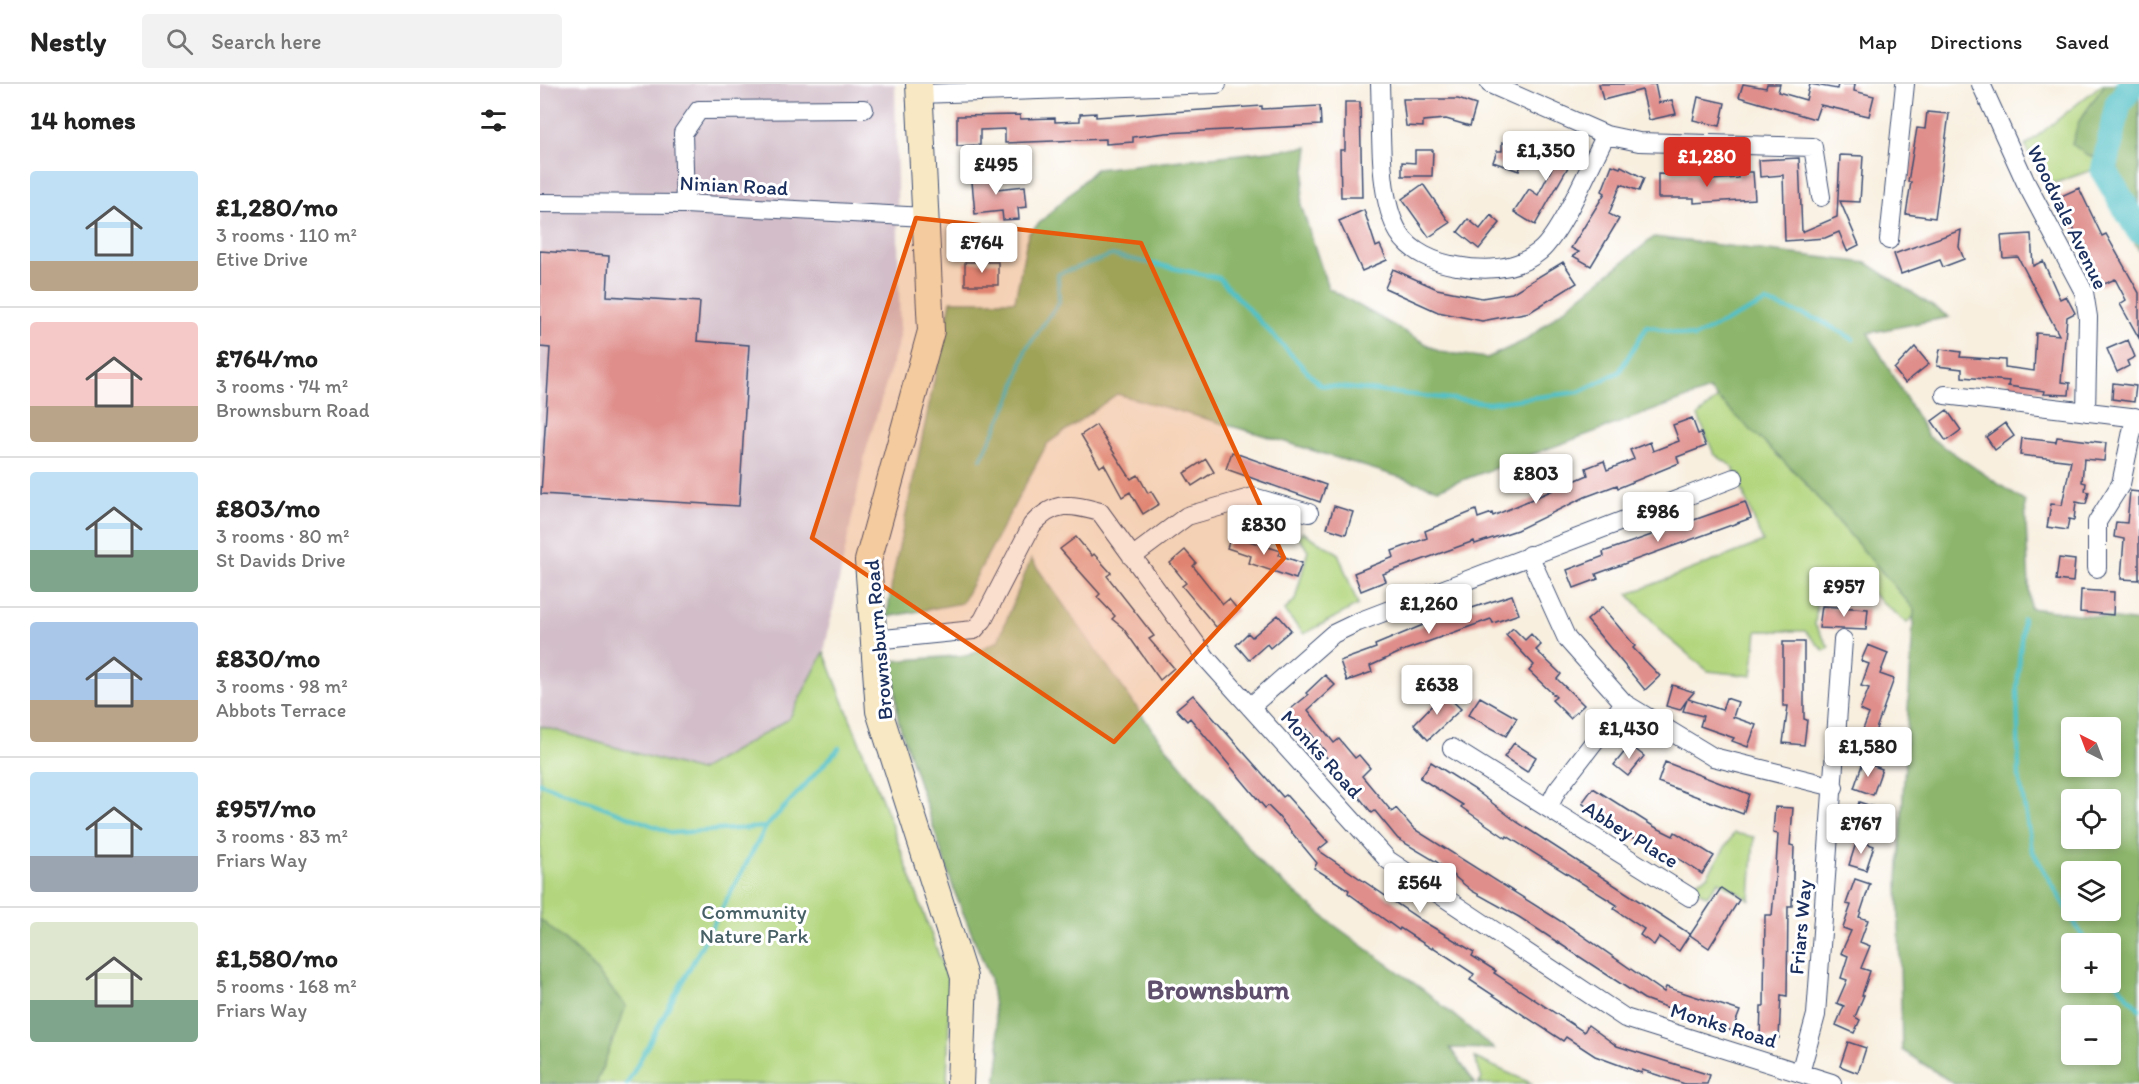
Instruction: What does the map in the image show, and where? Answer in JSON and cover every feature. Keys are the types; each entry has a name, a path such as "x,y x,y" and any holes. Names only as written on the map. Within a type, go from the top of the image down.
{"main road":[{"name":"Brownsburn Road","path":"919,89 931,331 868,561 879,711 964,977 960,1084"}],"street":[{"path":"919,89 1217,84"},
{"path":"1380,84 1386,189 1390,209 1399,233 1410,247 1442,264 1489,270 1506,267 1539,252 1553,236 1606,135"},
{"path":"1490,84 1606,135 1639,142 1813,147 1821,197"},
{"path":"1889,240 1905,84"},
{"name":"Woodvale Avenue","path":"1981,84 2026,183 2084,292 2088,317 2086,412"},
{"path":"685,204 683,133 699,110 864,109"},
{"name":"Ninian Road","path":"540,203 685,204 925,217"},
{"path":"1945,395 2137,418 2121,484 2097,522 2097,568"},
{"path":"1250,707 1333,634 1529,555 1734,478"},
{"path":"1132,556 1187,516 1253,497 1309,513"},
{"name":"Monks Road","path":"874,640 974,630 983,620 1032,525 1053,510 1071,504 1100,512 1207,659 1388,860 1625,1018 1832,1083"},
{"path":"1529,555 1567,639 1624,703 1713,757 1834,787"},
{"name":"Friars Way","path":"1800,1072 1816,1015 1843,640"},
{"name":"Abbey Place","path":"1548,808 1557,790 1624,703"},
{"name":"Abbey Place","path":"1452,748 1690,897"}],"highlighted area":[{"path":"916,218 1141,243 1284,558 1114,742 812,538"}],"shaded area":[{"path":"540,84 895,84 900,337 866,451 824,652 789,719 699,771 540,726"}],"green space":[{"path":"2102,84 2139,84 2139,250 2092,170 2046,186 2025,146"},
{"path":"2105,84 2139,84 2139,215 2118,178 2118,163 2087,155 2072,144 2079,121"},
{"path":"1308,147 1301,205 1328,288 1440,352 1487,358 1526,340 1654,237 1867,263 1949,317 1868,333 1928,436 2025,502 2030,608 2139,622 2139,1084 1954,1084 1902,1050 1898,880 1914,609 1798,475 1709,390 1438,489 1256,433 1117,394 1047,444 962,603 887,617 893,576 951,301 1015,301 1028,234 1096,169"},
{"path":"1729,388 1930,600 1907,623 1861,584 1819,582 1815,625 1829,647 1824,651 1805,631 1757,631 1752,676 1708,671 1666,636 1628,594 1763,542 1733,467 1714,454 1698,416"},
{"path":"1302,532 1338,553 1358,605 1304,634 1284,611 1295,600 1308,550 1298,537"},
{"path":"1031,559 1154,732 1264,867 1334,925 1425,991 1494,1049 1450,1048 1475,1083 996,1084 1000,1052 990,978 955,893 898,720 893,661 969,655 998,641"},
{"name":"Community Nature Park","path":"824,652 891,823 950,986 947,1084 540,1084 540,726 699,771 789,719"},
{"path":"1734,833 1754,837 1750,900 1719,881 1707,896 1693,888 1697,881 1707,876"},
{"path":"540,919 588,961 626,1006 596,1084 540,1084"},
{"path":"1475,1058 1533,1084 1478,1084 1482,1079"}],"building":[{"path":"1599,84 1655,84 1659,103 1672,100 1676,114 1649,120 1642,90 1603,100"},
{"path":"1743,84 1766,88 1767,84 1780,84 1778,92 1806,100 1810,84 1837,89 1838,84 1855,84 1854,91 1874,96 1869,116 1820,105 1815,119 1739,97"},
{"path":"1698,97 1725,103 1720,126 1693,120"},
{"path":"1403,99 1458,99 1476,105 1470,126 1446,119 1423,121 1423,127 1406,126"},
{"path":"1345,102 1360,102 1362,197 1341,197 1340,150 1345,150"},
{"path":"1262,106 1262,109 1320,106 1321,125 1166,133 1133,137 1133,142 1106,144 1106,139 1005,143 1005,129 980,130 980,145 957,146 957,116 1020,115 1020,119 1055,118 1055,122 1080,121 1080,114 1096,113 1096,117"},
{"path":"1927,112 1949,114 1935,218 1906,214 1911,182 1908,182 1917,128 1925,129"},
{"path":"1547,138 1576,153 1535,225 1514,212 1529,189 1538,195 1555,162 1539,154"},
{"path":"1502,142 1526,151 1519,171 1493,162 1497,151 1502,151"},
{"path":"1415,150 1433,150 1432,176 1402,176 1402,162 1415,163"},
{"path":"1840,155 1863,156 1860,202 1840,201 1859,245 1847,251 1839,232 1825,238 1785,241 1783,175 1760,177 1759,160 1799,158 1802,232 1837,217"},
{"path":"1612,165 1620,168 1621,166 1644,178 1639,191 1621,184 1609,214 1619,219 1591,266 1573,256 1579,252 1571,248 1605,193 1602,191"},
{"path":"994,168 997,189 1025,186 1027,207 1018,208 1019,219 1003,220 1002,211 975,214 971,171"},
{"path":"1738,172 1753,172 1755,199 1694,203 1694,198 1658,198 1658,174 1711,176 1711,180 1738,178"},
{"path":"1423,184 1450,223 1429,237 1402,199"},
{"path":"2079,188 2102,236 2106,234 2139,293 2139,338 2120,304 2126,300 2115,279 2100,286 2059,197"},
{"path":"1364,210 1376,247 1380,245 1387,260 1362,271 1339,221"},
{"path":"1491,215 1500,223 1479,249 1458,232 1468,219 1480,229"},
{"path":"1961,230 1959,247 1964,259 1943,267 1940,260 1901,274 1894,254"},
{"path":"2031,234 2033,266 2043,261 2060,299 2066,296 2075,313 2067,317 2061,382 2070,383 2069,395 2044,394 2045,391 2008,386 2009,381 1962,377 1962,369 1937,366 1940,349 1961,352 1960,357 2005,360 2005,367 2034,371 2036,333 2059,335 2018,257 2003,258 2001,236"},
{"path":"540,251 609,256 607,296 700,302 697,341 749,345 739,506 541,494 550,348 540,347"},
{"path":"965,262 998,262 998,285 965,285"},
{"path":"1563,262 1577,283 1530,312 1482,321 1438,312 1385,288 1393,269 1437,289 1482,298 1512,293"},
{"path":"2128,340 2135,357 2127,361 2129,366 2117,372 2107,349"},
{"path":"1915,347 1929,364 1905,383 1894,369"},
{"path":"2113,383 2136,386 2134,402 2112,399"},
{"path":"1947,410 1961,430 1946,441 1932,421"},
{"path":"1692,418 1706,446 1677,457 1679,463 1618,488 1617,485 1585,497 1517,530 1475,544 1474,541 1383,574 1386,581 1361,591 1354,573 1394,557 1392,551 1427,538 1425,531 1476,510 1478,518 1492,513 1493,516 1588,475 1586,468 1604,461 1607,470 1634,459 1630,450 1650,442 1653,451 1679,441 1673,425"},
{"path":"2005,423 2014,436 1995,450 1986,437"},
{"path":"1096,425 1131,479 1138,475 1148,493 1151,491 1159,504 1143,514 1130,492 1122,497 1104,464 1100,467 1081,435"},
{"path":"2057,437 2106,443 2104,461 2084,459 2082,482 2086,483 2085,491 2089,492 2086,504 2076,502 2074,520 2069,519 2067,530 2047,527 2051,504 2062,505 2071,461 2020,455 2022,438 2056,442"},
{"path":"1232,452 1326,485 1320,502 1226,469"},
{"path":"1206,459 1214,472 1192,486 1184,473"},
{"path":"2130,491 2139,492 2139,580 2121,579 2124,539 2114,537 2116,522 2127,523"},
{"path":"1745,502 1751,518 1596,574 1598,579 1574,588 1567,570 1604,556 1603,552"},
{"path":"1334,506 1353,512 1346,534 1327,528"},
{"path":"1233,531 1250,537 1249,541 1281,551 1279,555 1302,563 1296,579 1249,563 1251,556 1227,548"},
{"path":"1076,537 1111,573 1107,576 1154,636 1149,639 1174,668 1160,680 1123,628 1112,619 1115,616 1097,597 1100,594 1060,549"},
{"path":"1185,550 1196,563 1193,566 1223,604 1229,599 1238,610 1216,627 1182,586 1186,583 1170,563"},
{"path":"2059,558 2075,560 2073,582 2056,580"},
{"path":"2081,590 2114,592 2113,615 2080,612"},
{"path":"1512,595 1519,614 1493,623 1491,619 1405,650 1370,666 1372,672 1347,681 1340,661 1376,648 1375,645 1435,620"},
{"path":"1822,606 1868,609 1866,630 1819,628"},
{"path":"1602,607 1635,646 1633,648 1660,676 1645,690 1587,620"},
{"path":"1278,615 1291,630 1270,648 1267,644 1249,660 1236,645 1248,633 1252,637"},
{"path":"1513,628 1525,640 1531,634 1541,645 1536,650 1561,674 1557,679 1584,705 1570,718 1552,700 1556,697 1529,671 1534,665 1506,635"},
{"path":"1783,642 1804,642 1804,719 1807,720 1804,745 1783,743 1788,706 1783,706"},
{"path":"1868,645 1888,653 1880,674 1894,679 1876,729 1883,732 1873,757 1855,750 1869,714 1860,710 1869,688 1861,686 1869,664 1861,661"},
{"path":"1325,675 1335,685 1308,710 1334,743 1339,739 1355,758 1359,755 1370,768 1362,776 1392,812 1396,808 1414,829 1573,929 1664,992 1666,987 1740,1011 1732,1031 1644,999 1519,917 1472,891 1437,862 1398,839 1375,811 1372,813 1323,753 1325,751 1307,729 1303,732 1287,712 1308,695 1306,693"},
{"path":"1672,685 1694,692 1688,699 1722,710 1726,698 1738,702 1733,717 1756,725 1748,747 1732,741 1734,738 1700,726 1703,716 1683,711 1687,700 1680,710 1666,706"},
{"path":"1444,693 1461,709 1428,740 1414,724"},
{"path":"1193,695 1283,797 1286,795 1328,842 1318,850 1421,920 1474,952 1472,956 1496,971 1494,973 1584,1032 1588,1025 1617,1046 1710,1075 1707,1084 1685,1084 1642,1070 1641,1073 1595,1056 1566,1037 1563,1041 1470,980 1474,974 1433,947 1432,949 1400,928 1399,930 1348,893 1349,890 1314,868 1317,863 1278,816 1268,806 1265,808 1190,718 1187,721 1176,709"},
{"path":"1480,697 1517,718 1506,736 1468,715"},
{"path":"1514,743 1536,757 1527,772 1504,757"},
{"path":"1630,745 1644,756 1628,776 1614,765"},
{"path":"1431,762 1474,789 1517,822 1690,934 1679,951 1659,937 1654,945 1640,935 1644,929 1614,909 1617,905 1507,836 1506,838 1461,807 1463,805 1420,778"},
{"path":"1665,762 1749,794 1743,814 1658,782"},
{"path":"1863,762 1882,769 1873,795 1854,788"},
{"path":"1593,788 1653,826 1673,836 1675,832 1714,856 1702,874 1679,859 1639,838 1638,841 1612,826 1582,803"},
{"path":"1859,802 1877,808 1869,833 1851,827"},
{"path":"1775,807 1793,808 1790,845 1794,846 1792,906 1788,906 1787,996 1781,995 1779,1038 1760,1038 1761,1006 1764,1006 1765,915 1772,915 1775,882 1778,834 1773,833"},
{"path":"1857,840 1874,846 1866,870 1849,865"},
{"path":"1855,879 1870,884 1859,917 1868,920 1860,942 1870,946 1861,968 1870,971 1855,1017 1860,1020 1854,1033 1836,1025 1844,1006 1837,1003 1847,980 1841,978 1848,956 1841,953 1851,931 1843,928 1851,905 1846,904"},
{"path":"1721,888 1739,900 1709,948 1690,935"},
{"path":"1848,1042 1866,1048 1858,1073 1840,1066"}],"waterway":[{"path":"2133,84 2118,104 2104,171 2139,230"},
{"path":"981,459 1013,393 1026,349 1059,302 1058,274 1112,255 1219,278 1320,385 1489,403 1579,392 1619,372 1647,326 1694,337 1766,302 1819,320 1853,339"},
{"path":"2023,619 2017,686 2019,776 2032,850 2081,933"},
{"path":"540,783 672,833 766,827 839,748"},
{"path":"627,1084 766,827"},
{"path":"2121,988 2139,1009"}],"district":[{"name":"Brownsburn","path":"1218,989"}]}
